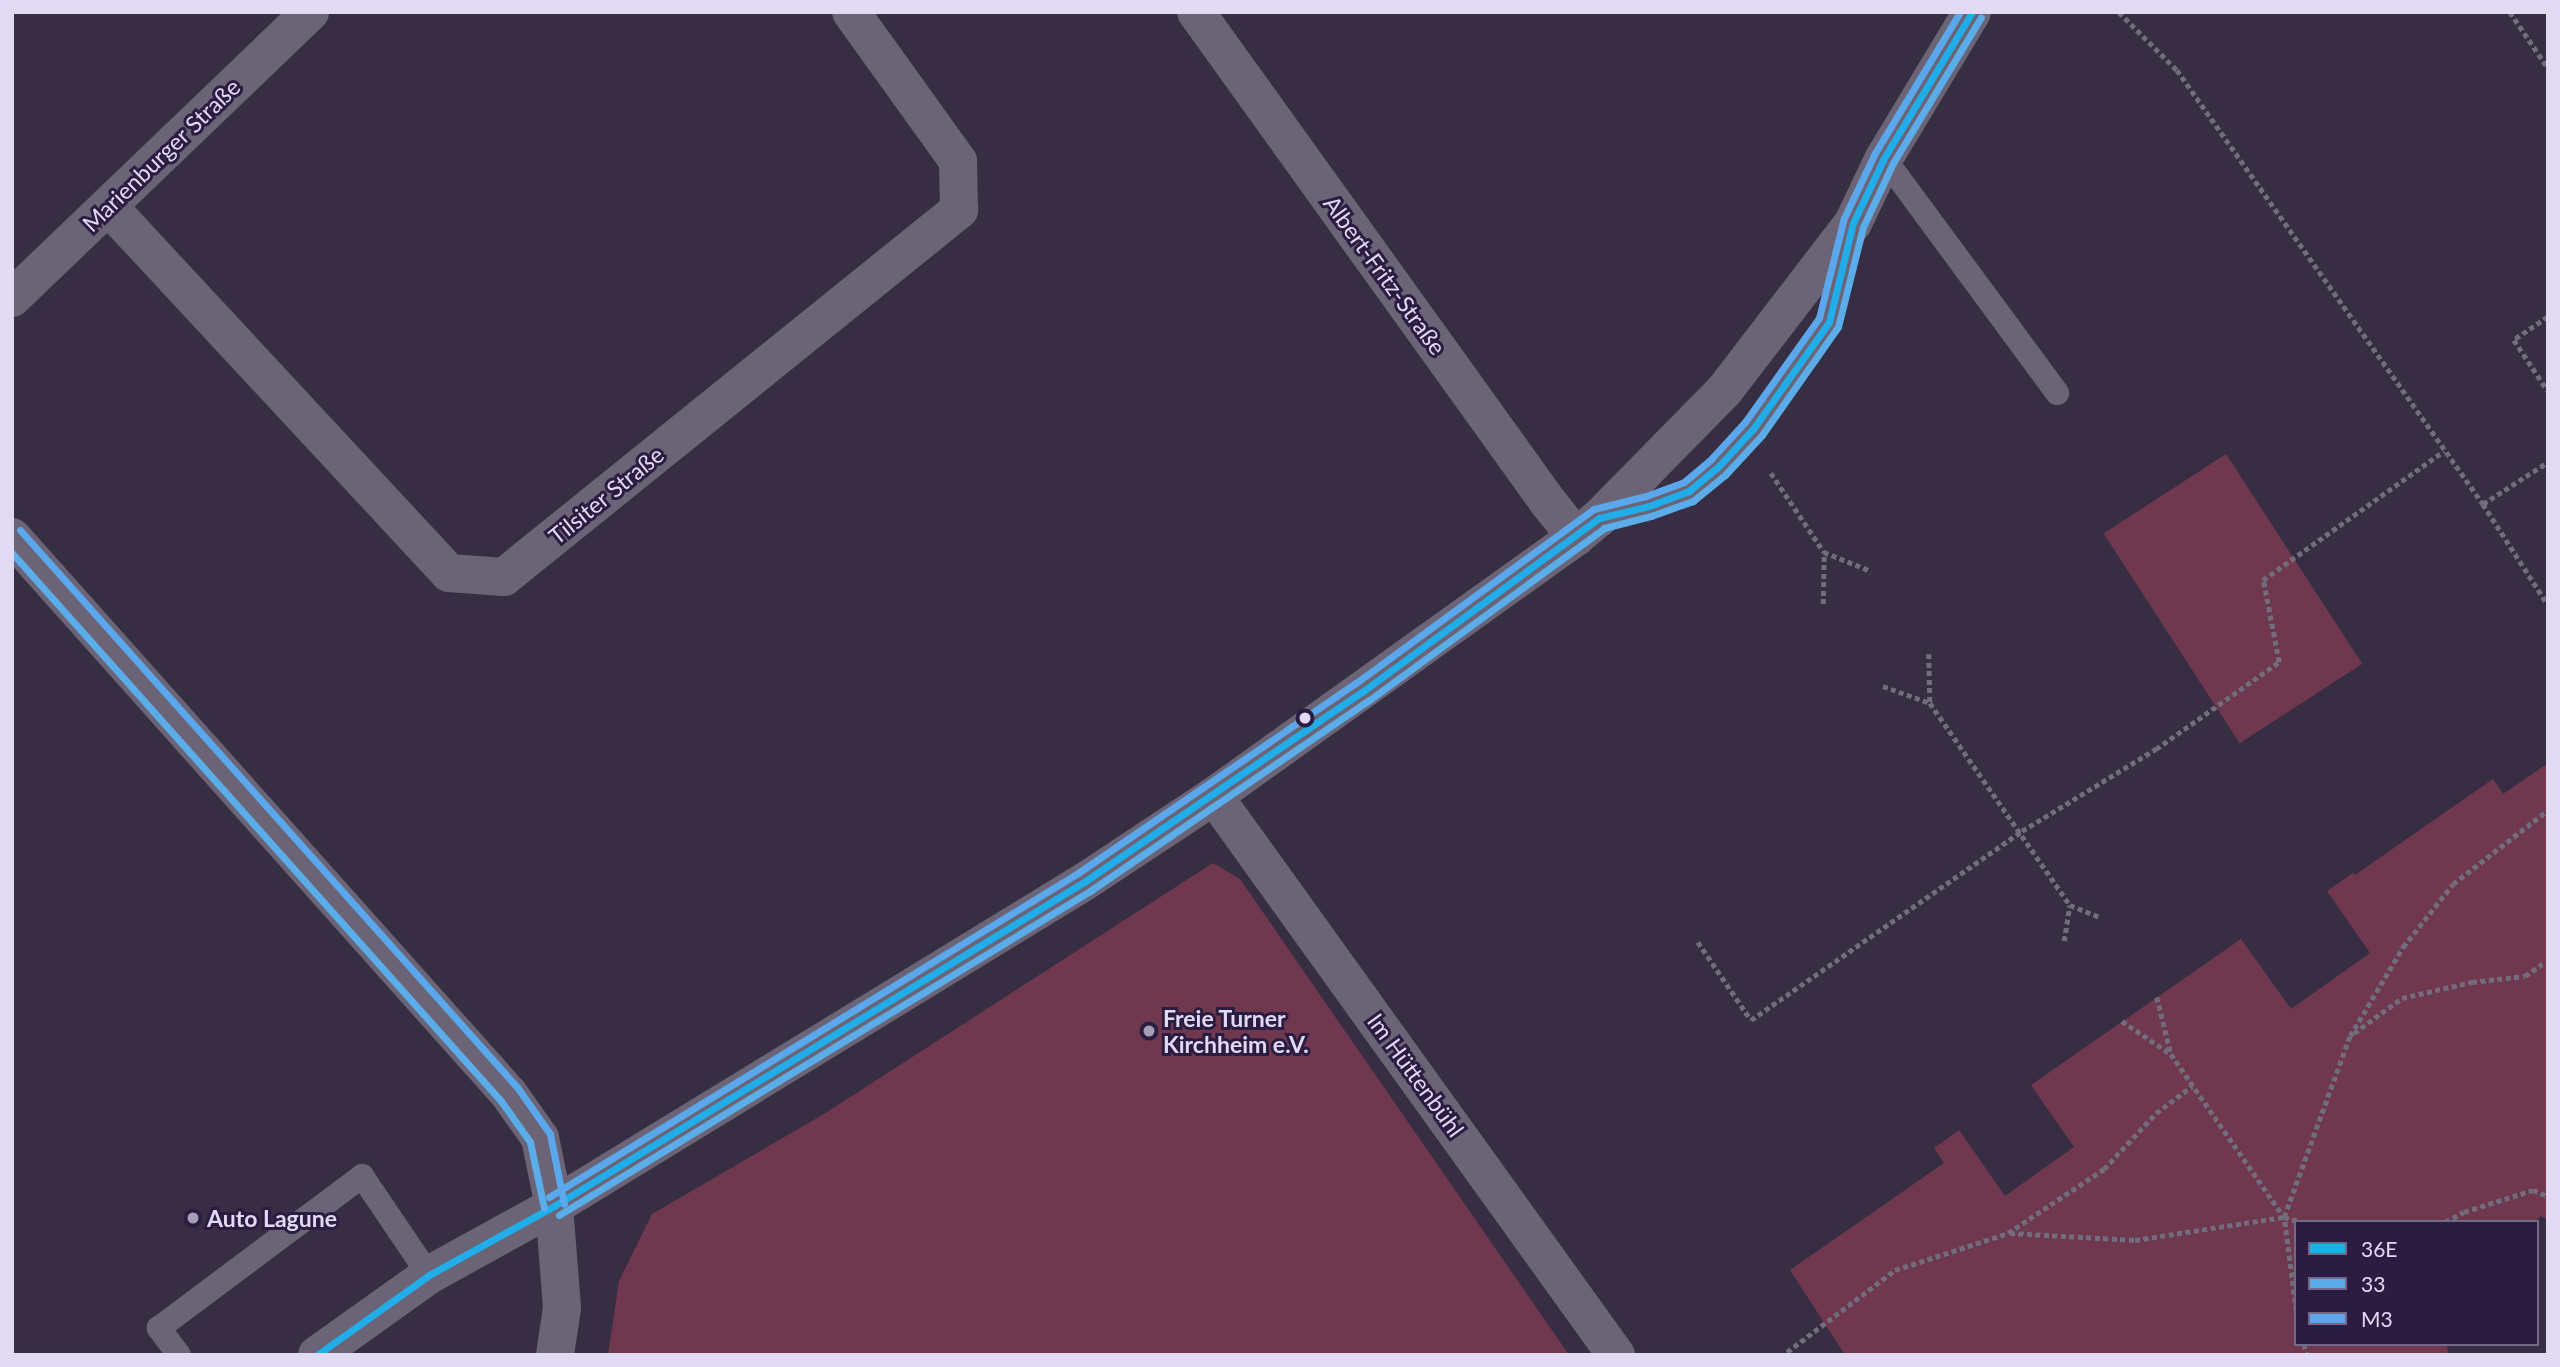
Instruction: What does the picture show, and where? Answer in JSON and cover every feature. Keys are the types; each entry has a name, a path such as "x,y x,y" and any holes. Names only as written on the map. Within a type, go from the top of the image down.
{"street":[{"name":"Marienburger Straße","path":"12,298 310,12"},
{"name":"Tilsiter Straße","path":"108,206 449,573 504,577 959,210 958,161 851,12"},
{"name":"Albert-Fritz-Straße","path":"1196,12 1540,491 1588,527"},
{"path":"317,1355 429,1275 554,1206 1072,890 1214,796 1588,527 1724,391 1853,223 1884,158 1972,12"},
{"path":"12,537 509,1094 540,1138 554,1206 562,1308 555,1355"},
{"name":"Im Hüttenbühl","path":"1214,796 1616,1355"}],"lane":[{"path":"1884,158 2057,393"},
{"path":"179,1355 159,1328 362,1176 429,1275"}],"path":[{"path":"2119,12 2177,70 2483,504 2548,605"},
{"path":"2510,12 2548,68"},
{"path":"2548,317 2514,340 2548,391"},
{"path":"1698,942 1751,1020 2022,831 2156,749 2279,662 2263,580 2444,451"},
{"path":"2483,504 2548,462"},
{"path":"1767,467 1824,552 1871,571"},
{"path":"1823,604 1824,552"},
{"path":"1929,654 1930,703"},
{"path":"1883,686 1930,703 2022,831 2070,905 2100,916"},
{"path":"2294,1295 2284,1217 2350,1036 2403,947 2453,884 2548,810"},
{"path":"2064,941 2070,905"},
{"path":"2350,1036 2402,998 2472,982 2525,976 2542,964"},
{"path":"2158,997 2172,1054 2284,1217"},
{"path":"2122,1021 2172,1054"},
{"path":"1787,1352 1895,1270 2008,1233 2104,1169 2156,1114 2192,1086"},
{"path":"2449,1220 2464,1212 2533,1190 2548,1196"},
{"path":"2008,1233 2135,1240 2284,1217 2295,1220"}],"shaded area":[{"path":"2226,454 2362,664 2240,743 2104,534"},
{"path":"2548,763 2548,1220 2541,1216 2536,1220 2294,1220 2294,1346 2447,1346 2448,1355 1845,1355 1790,1270 1944,1163 1934,1148 1959,1130 2005,1196 2074,1147 2031,1085 2241,939 2291,1009 2370,953 2327,891 2353,873 2355,875 2493,779 2503,794"},
{"name":"Freie Turner Kirchheim e.V.","path":"1213,863 1240,879 1569,1355 608,1355 619,1281 652,1214 824,1114"}],"transit line":[{"name":"M3","path":"549,1197 1078,873 1356,683 1594,509 1646,496 1684,482 1711,459 1745,422 1819,318 1844,218 1875,153 1960,12"},
{"name":"36E","path":"317,1355 429,1275 554,1206 1084,882 1362,692 1599,518 1649,506 1689,491 1718,467 1753,429 1829,322 1853,223 1884,158 1972,12"},
{"name":"33","path":"559,1215 1090,891 1368,701 1604,528 1651,516 1693,501 1725,475 1762,435 1838,327 1863,227 1893,163 1981,17"},
{"name":"M3","path":"20,530 517,1087 550,1134 564,1204"},
{"name":"33","path":"12,553 501,1101 530,1142 544,1208"}],"place":[{"name":"Freie Turner Kirchheim e.V.","path":"1149,1031"},
{"name":"Auto Lagune","path":"193,1218"}]}
